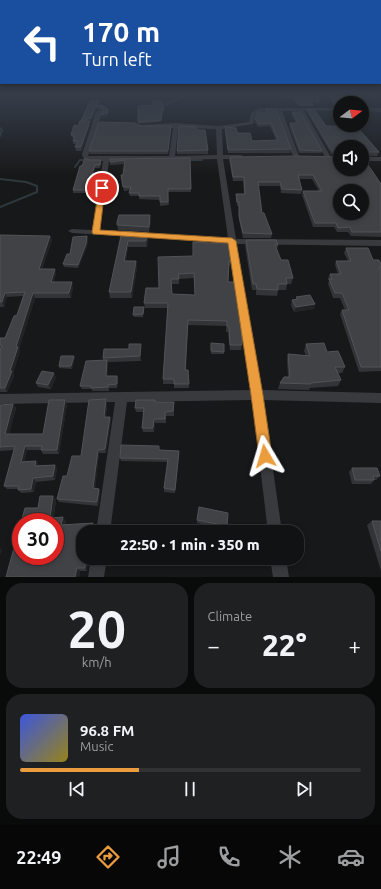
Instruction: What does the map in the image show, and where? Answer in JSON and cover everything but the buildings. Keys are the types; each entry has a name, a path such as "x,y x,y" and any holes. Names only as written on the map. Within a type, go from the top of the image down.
{"street":[{"path":"96,122 85,154 86,157 90,159 250,157"},
{"path":"140,126 176,125 219,128 249,124 252,122"},
{"path":"283,122 296,156"},
{"path":"308,122 331,157 320,157"},
{"path":"172,158 176,125"},
{"path":"219,128 220,158 257,395 274,525"},
{"path":"289,157 304,157"},
{"path":"96,232 106,158"},
{"path":"369,159 381,160"},
{"path":"72,231 232,241 381,243"},
{"path":"0,399 257,395 381,398"},
{"path":"104,525 122,397"},
{"path":"96,577 98,565"},
{"path":"279,565 281,577"}],"waterway":[{"path":"0,128 2,130 0,136"},
{"path":"75,167 80,160 87,160"},
{"path":"187,160 202,160"},
{"path":"0,179 26,182 37,186 37,192 0,207"}],"route":[{"path":"102,188 96,232 232,241 257,395 265,456"}]}
